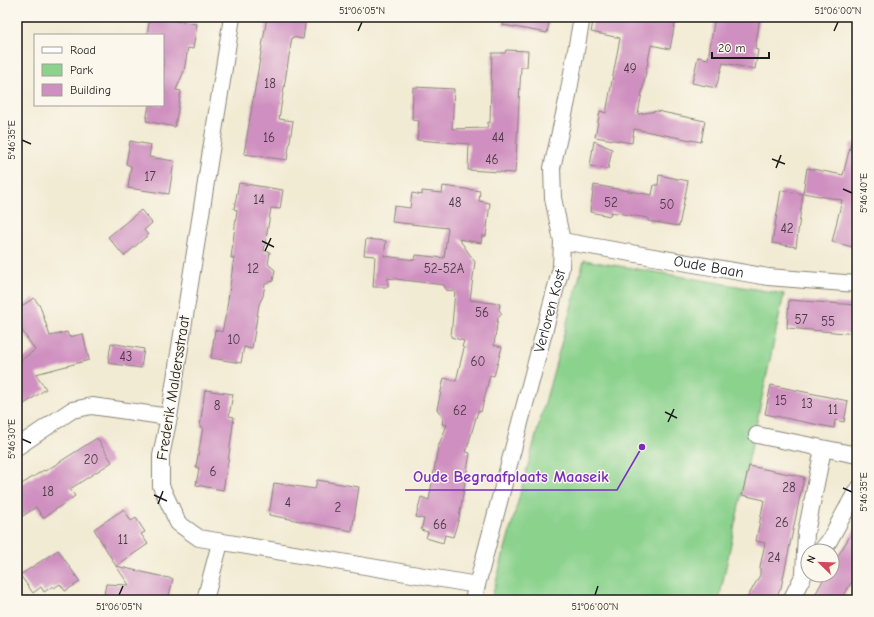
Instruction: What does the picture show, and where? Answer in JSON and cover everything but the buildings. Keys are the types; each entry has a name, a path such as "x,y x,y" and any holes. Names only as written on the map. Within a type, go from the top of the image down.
{"street":[{"name":"Frederik Maldersstraat","path":"232,17 169,417 161,456 161,486 178,523 199,538 475,593"},
{"name":"Verloren Kost","path":"475,593 561,268 562,241 553,198 552,168 567,101 582,17"},
{"name":"Oude Baan","path":"562,241 768,277 857,284"},
{"path":"17,447 72,410 92,406 169,417"},
{"path":"758,435 857,455"},
{"path":"806,543 806,533 823,449"},
{"path":"827,543 857,490"},
{"path":"205,600 220,543"},
{"path":"791,600 800,583"}],"green space":[{"path":"584,260 784,294 719,600 491,600"}],"place":[{"name":"Oude Begraafplaats Maaseik","path":"642,447"}]}
